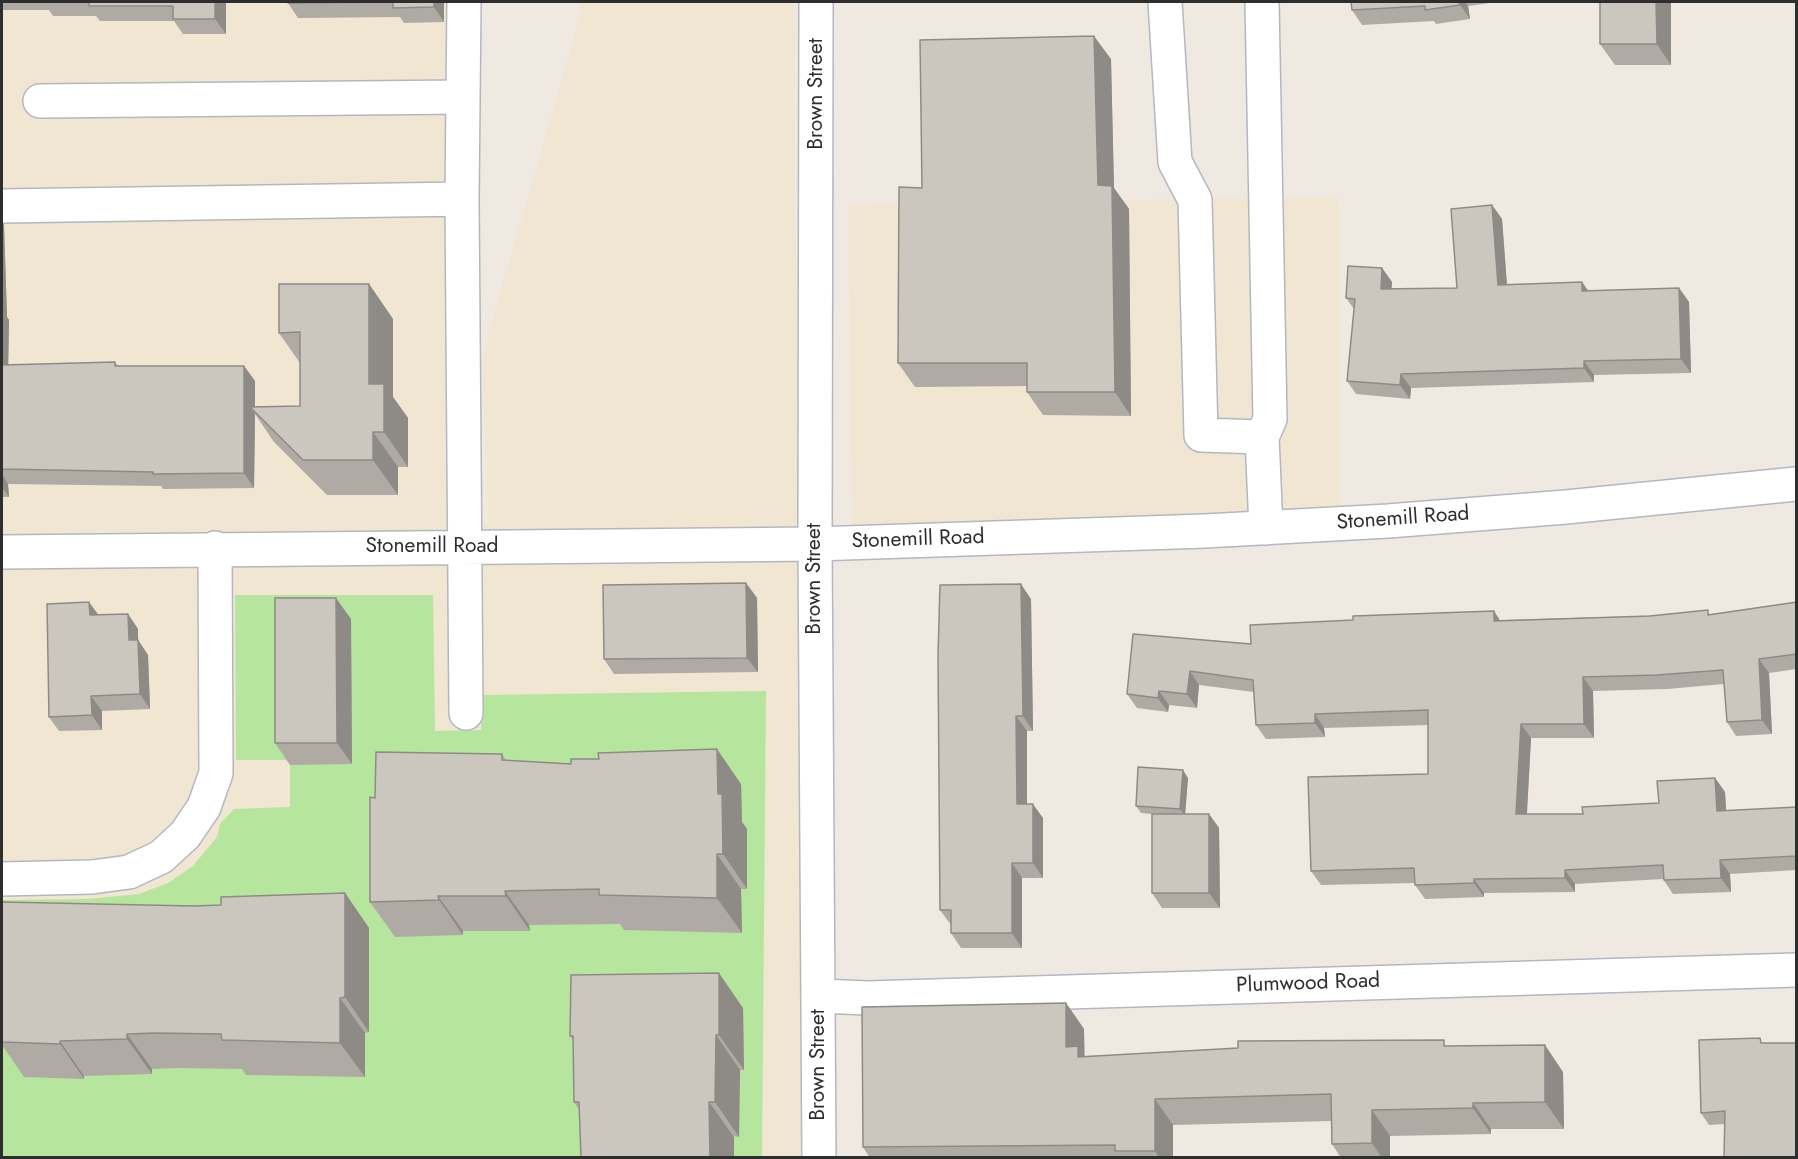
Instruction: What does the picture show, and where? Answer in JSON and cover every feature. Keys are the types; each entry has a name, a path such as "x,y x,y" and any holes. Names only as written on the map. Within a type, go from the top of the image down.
{"street":[{"path":"464,2 462,199 466,713"},
{"name":"Brown Street","path":"816,2 815,543 819,1158"},
{"path":"1165,2 1175,162 1195,200 1201,435 1262,437"},
{"path":"1262,2 1270,419 1262,437 1266,528"},
{"path":"40,101 463,96"},
{"path":"2,206 462,199"},
{"name":"Stonemill Road","path":"2,552 815,543 1266,528 1566,507 1797,484"},
{"path":"2,879 92,877 129,872 161,857 185,835 204,807 216,773 215,548"},
{"name":"Plumwood Road","path":"819,996 880,997 1797,970"}],"shaded area":[{"path":"2,2 464,2 466,546 488,522 482,356 580,16 580,2 795,2 795,221 818,1157 2,1158"},
{"path":"1339,197 1340,512 852,526 848,204"}],"green space":[{"path":"235,595 433,595 435,731 481,730 482,695 766,691 762,1157 2,1157 2,900 88,899 139,894 168,883 193,866 217,837 220,824 234,809 290,807 290,760 236,760"}],"building":[{"path":"89,2 215,2 215,19 173,19 173,6 89,6"},
{"path":"288,2 393,2 288,3"},
{"path":"393,2 434,2 434,7 393,8"},
{"path":"1351,2 1459,2 1460,5 1425,10 1425,6 1352,10"},
{"path":"1600,2 1656,2 1657,44 1600,44"},
{"path":"1094,36 1098,185 1112,186 1115,392 1027,392 1027,363 898,363 899,187 922,188 920,40"},
{"path":"1492,205 1498,285 1582,282 1582,291 1679,288 1681,359 1584,361 1584,368 1401,374 1400,385 1347,381 1355,299 1346,298 1348,266 1382,268 1381,289 1457,288 1451,209"},
{"path":"279,284 369,284 369,384 384,384 384,432 373,432 373,460 303,460 250,407 300,406 300,332 279,333"},
{"path":"115,362 115,366 244,366 244,473 153,474 153,472 2,469 2,365"},
{"path":"746,583 747,658 604,659 603,585"},
{"path":"1021,584 1023,716 1016,716 1017,804 1033,804 1033,863 1012,863 1012,933 951,933 951,910 940,910 938,656 940,585"},
{"path":"275,598 336,598 337,743 275,743"},
{"path":"89,602 90,615 128,614 129,640 138,640 140,694 91,696 92,715 49,717 47,604"},
{"path":"1797,602 1797,654 1759,659 1762,720 1727,722 1723,670 1583,677 1584,724 1521,724 1516,814 1583,814 1582,807 1659,803 1657,781 1715,778 1717,811 1797,807 1797,856 1720,860 1721,878 1664,880 1663,865 1565,870 1565,878 1474,879 1474,883 1415,885 1414,868 1311,871 1308,777 1428,774 1428,710 1315,714 1315,723 1256,725 1253,680 1190,671 1187,694 1159,691 1158,698 1127,694 1133,634 1251,644 1250,625 1353,620 1353,616 1494,611 1494,621 1650,616 1708,610 1708,615"},
{"path":"717,749 718,794 722,794 723,854 717,854 717,898 599,895 599,889 505,891 506,896 438,896 439,900 370,902 370,797 375,798 376,752 502,754 502,760 571,764 571,759 599,759 598,753"},
{"path":"1138,767 1183,770 1180,809 1136,806"},
{"path":"1152,814 1209,814 1209,893 1152,893"},
{"path":"345,893 345,997 340,998 340,1043 222,1040 221,1034 155,1033 127,1034 127,1039 60,1041 60,1044 2,1042 2,902 194,906 221,905 221,897"},
{"path":"719,973 719,1035 716,1035 715,1102 709,1102 710,1158 581,1158 579,1102 574,1102 573,1036 570,1036 571,975"},
{"path":"1066,1003 1066,1047 1078,1046 1078,1057 1238,1048 1238,1041 1444,1040 1444,1046 1545,1045 1545,1102 1473,1103 1473,1108 1372,1110 1372,1143 1332,1144 1331,1094 1155,1099 1155,1151 1115,1151 1115,1145 863,1147 862,1007"},
{"path":"1760,1038 1761,1043 1797,1043 1797,1158 1724,1158 1725,1111 1701,1113 1699,1040"}]}
